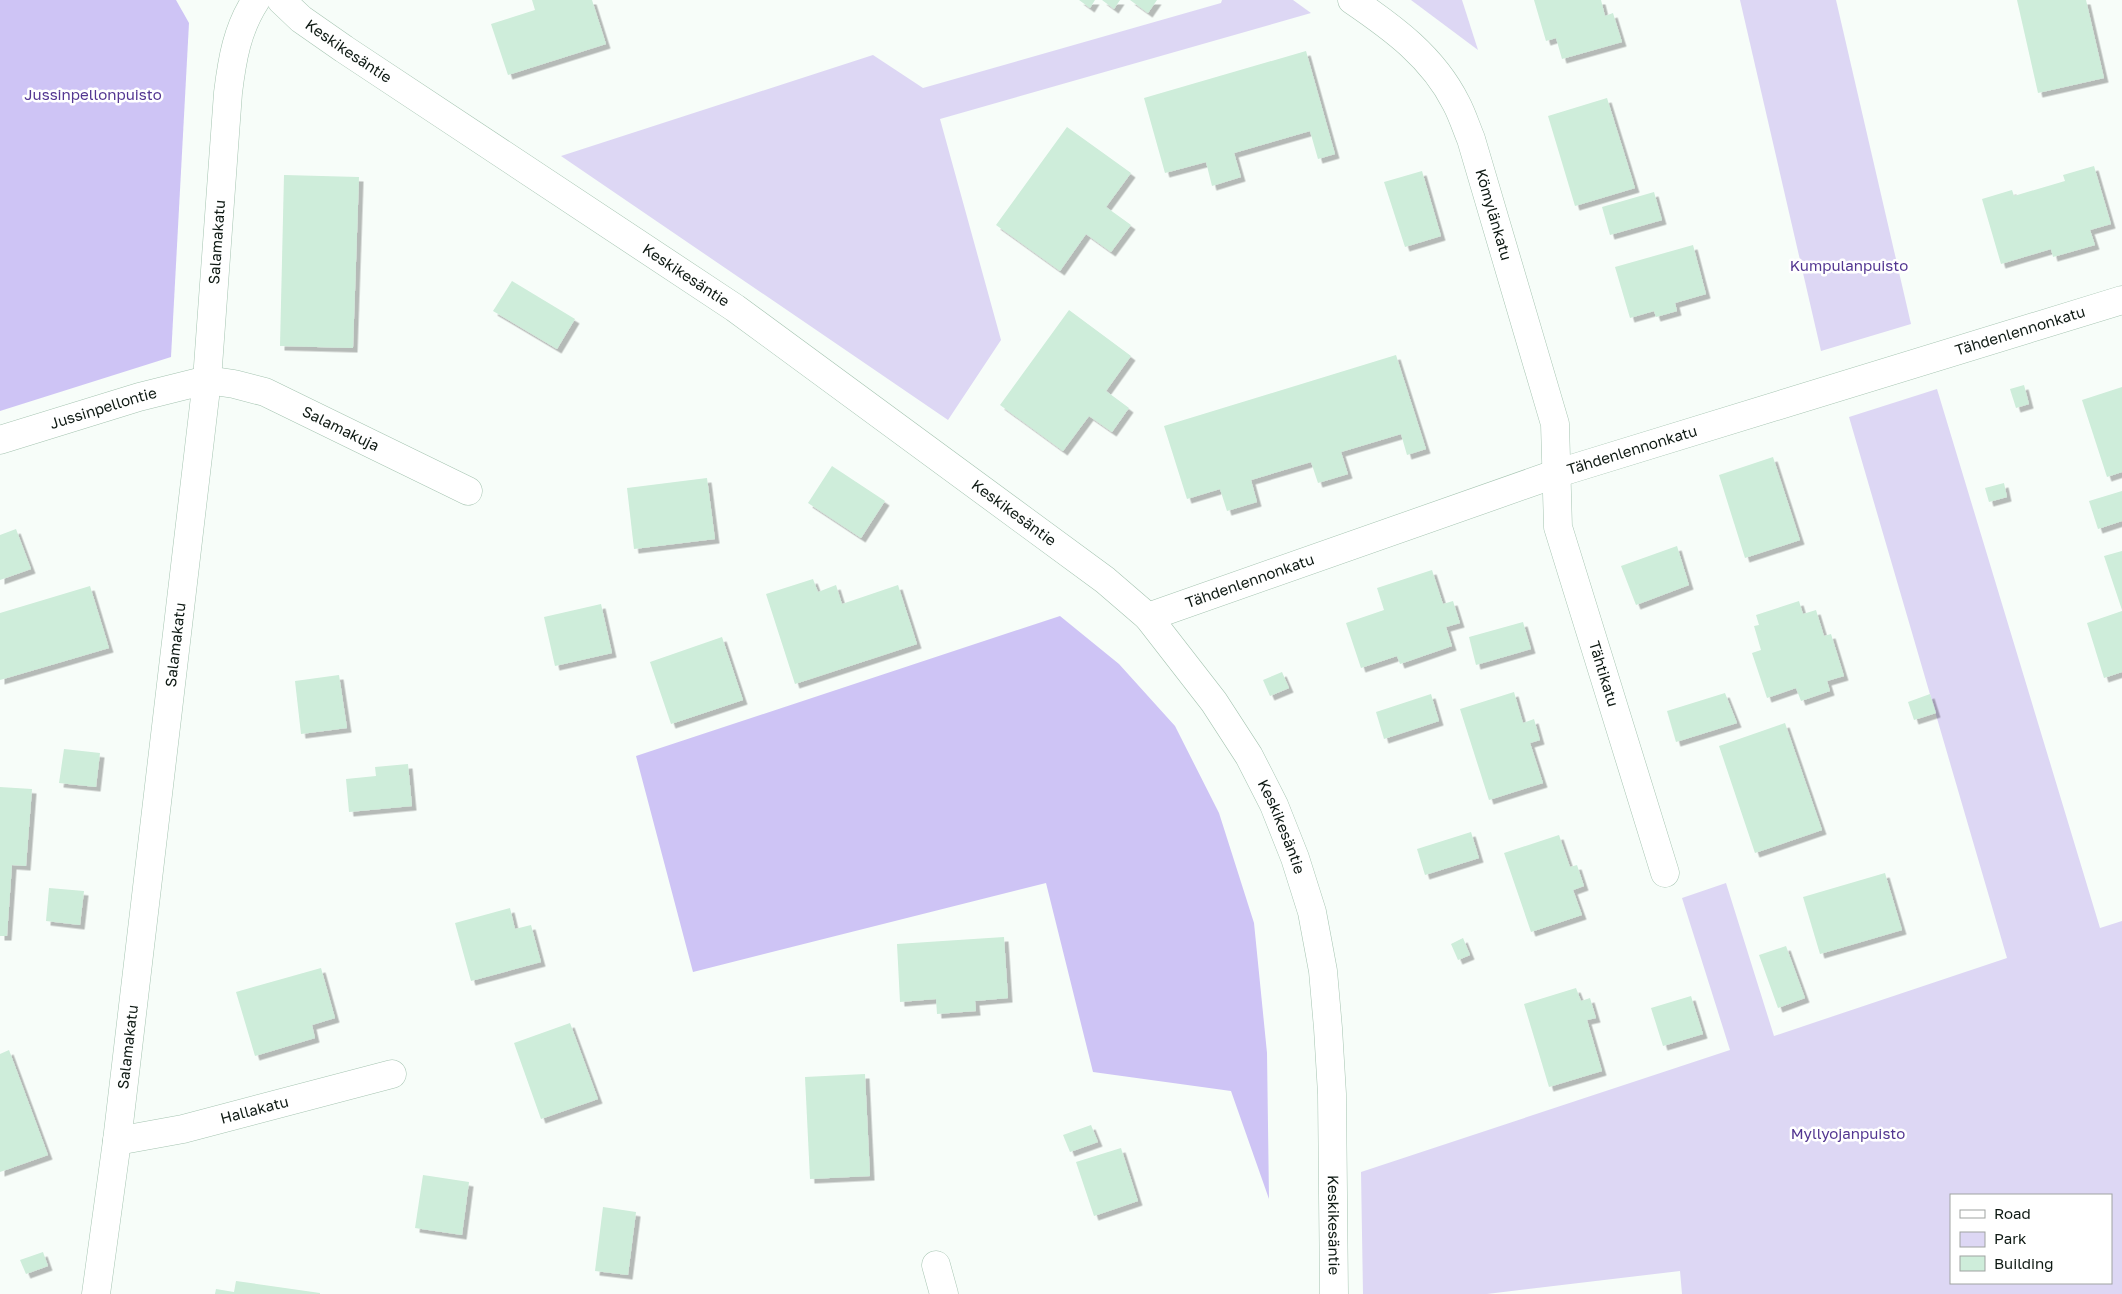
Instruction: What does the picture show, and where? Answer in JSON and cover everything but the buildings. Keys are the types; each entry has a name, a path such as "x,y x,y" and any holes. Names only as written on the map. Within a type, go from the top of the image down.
{"street":[{"name":"Salamakatu","path":"96,1294 117,1141 207,380 228,93 232,61 240,30 256,0"},
{"name":"Keskikesäntie","path":"281,0 301,19 344,49 735,308 1105,580 1148,617 1214,702 1249,756 1278,814 1295,858 1312,912 1323,971 1332,1094 1334,1294"},
{"name":"Kömylänkatu","path":"1352,0 1395,30 1420,52 1456,102 1471,139 1555,424 1558,473"},
{"name":"Tähdenlennonkatu","path":"1148,617 1558,473 2122,300"},
{"name":"Jussinpellontie","path":"0,440 139,397 207,380"},
{"name":"Salamakuja","path":"207,380 234,384 265,392 468,491"},
{"name":"Tähtikatu","path":"1558,473 1558,527 1665,873"},
{"name":"Hallakatu","path":"117,1141 183,1129 392,1074"},
{"path":"936,1265 944,1294"}],"green space":[{"name":"Jussinpellonpuisto","path":"0,0 176,0 189,23 171,357 0,411"},
{"path":"1222,0 1293,0 1311,13 940,119 1001,340 948,420 561,156 873,55 923,88 1221,3"},
{"path":"1411,0 1462,0 1478,50"},
{"name":"Kumpulanpuisto","path":"1740,0 1836,0 1911,324 1821,351"},
{"name":"Myllyojanpuisto","path":"1937,389 2100,928 2122,921 2122,1294 1682,1294 1680,1271 1487,1294 1363,1294 1361,1172 1730,1050 1682,898 1726,883 1774,1036 2007,958 1849,417"},
{"path":"1060,616 1119,664 1175,726 1219,813 1254,923 1267,1053 1269,1199 1231,1091 1093,1072 1046,883 693,972 636,756"}]}
